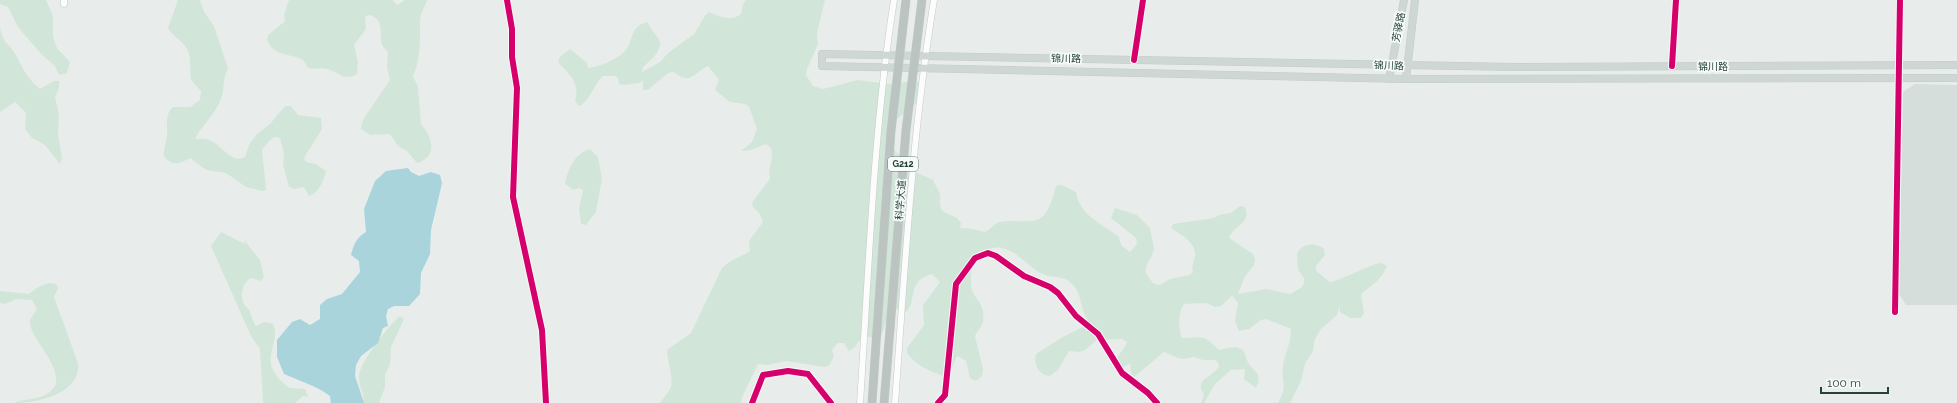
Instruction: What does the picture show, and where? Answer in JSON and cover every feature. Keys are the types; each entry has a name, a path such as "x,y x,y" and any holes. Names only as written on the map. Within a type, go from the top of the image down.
{"highway":[{"name":"科学大道","path":"872,403 891,131 906,0"},
{"name":"科学大道","path":"884,403 906,130 922,0"}],"main road":[{"name":"芳驿路","path":"1389,79 1404,0"},
{"name":"芳驿路","path":"1406,79 1415,0"},
{"name":"锦川路","path":"1957,65 1391,65 822,54 822,66 1389,79 1957,78"}],"street":[{"path":"507,0 512,29 512,56 517,88 513,197 542,330 546,403"},
{"path":"860,403 884,68 894,0"},
{"name":"科学大道","path":"895,403 915,135 923,68 934,0"},
{"path":"1134,60 1143,0"},
{"path":"1672,66 1676,0"},
{"path":"1894,312 1900,0"},
{"path":"938,403 945,395 956,284 975,258 988,253 996,256 1024,276 1050,287 1058,293 1076,316 1098,334 1122,372 1148,393 1157,403"},
{"path":"752,403 762,375 788,371 808,374 831,403"}],"shaded area":[{"path":"1915,84 1957,85 1957,305 1906,305 1899,294 1903,92"}],"green space":[{"path":"0,0 46,0 53,16 53,37 57,48 70,62 67,73 59,75 55,66 42,55 18,27 8,7 0,4"},
{"path":"178,0 200,0 204,12 214,26 228,69 218,105 195,139 209,140 215,143 227,154 240,159 245,157 250,143 257,134 270,124 285,106 291,106 298,115 321,118 322,129 304,158 306,162 316,164 326,171 324,178 316,192 309,196 304,187 294,189 289,187 283,165 284,154 280,138 274,137 262,150 266,190 262,191 246,187 226,173 206,170 190,158 183,162 173,163 164,156 167,137 167,117 170,110 173,107 190,107 200,100 201,91 191,80 190,58 187,50 168,28"},
{"path":"289,0 393,0 397,5 405,0 427,0 420,18 419,56 413,76 418,87 421,125 431,140 431,151 424,160 417,163 407,151 398,146 390,134 370,135 361,129 364,118 390,80 387,67 388,52 382,45 380,24 378,20 370,15 365,16 366,29 354,45 358,62 357,74 344,77 327,69 308,68 303,60 278,52 270,45 267,40 268,35 285,21 284,15"},
{"path":"746,0 825,0 817,33 818,44 807,69 806,75 813,86 823,89 858,80 888,84 917,81 921,85 919,101 897,119 894,124 891,146 909,164 913,171 933,180 940,194 940,205 942,211 957,218 961,223 960,228 985,232 1000,222 1037,220 1042,217 1051,203 1056,186 1062,185 1076,192 1081,206 1086,212 1098,223 1118,236 1122,246 1130,252 1137,244 1136,238 1111,218 1115,208 1137,215 1150,228 1154,249 1146,266 1146,270 1149,278 1154,284 1160,285 1170,279 1189,275 1193,272 1192,266 1195,251 1187,239 1171,228 1173,224 1214,218 1219,215 1231,213 1240,206 1245,207 1247,212 1246,217 1229,238 1253,254 1255,260 1254,265 1244,278 1238,294 1266,289 1290,294 1301,288 1304,283 1304,278 1298,270 1297,253 1306,245 1317,245 1324,249 1325,255 1316,266 1316,271 1330,282 1378,263 1387,266 1385,271 1376,282 1361,294 1364,313 1361,318 1350,318 1340,312 1340,306 1337,315 1321,329 1315,339 1313,351 1305,364 1301,381 1290,403 1278,403 1284,387 1282,372 1291,329 1266,319 1261,320 1249,329 1239,331 1235,321 1238,303 1232,296 1221,306 1215,307 1206,303 1184,304 1181,311 1179,325 1182,338 1199,337 1209,341 1219,350 1233,347 1243,350 1249,364 1258,374 1259,378 1256,388 1244,379 1245,369 1231,370 1215,384 1204,403 1201,403 1204,394 1201,389 1202,382 1219,367 1218,362 1215,360 1203,360 1194,357 1183,359 1164,352 1134,377 1131,373 1130,363 1122,368 1116,369 1113,366 1127,342 1122,339 1097,340 1085,350 1079,352 1069,351 1058,370 1050,376 1043,374 1036,365 1036,354 1061,338 1090,323 1084,313 1079,294 1070,282 1063,278 1043,274 1008,250 995,248 972,255 972,289 983,309 983,321 975,336 983,371 979,379 975,381 970,378 966,361 957,356 950,372 946,376 924,368 914,361 907,353 907,348 924,325 923,305 940,282 932,274 919,281 906,312 897,309 889,315 883,332 878,340 864,335 854,348 849,351 844,343 838,343 832,350 834,356 829,366 824,367 786,361 768,365 758,364 743,395 741,403 660,403 672,384 667,350 691,333 722,268 729,262 750,251 749,241 763,222 759,213 752,206 753,201 770,179 769,170 772,158 771,148 766,144 751,150 741,151 752,142 757,129 749,107 745,104 730,102 715,90 719,80 708,66 689,78 681,77 672,72 668,73 648,90 643,90 643,80 640,83 621,85 619,84 618,78 614,76 603,76 583,104 579,106 575,102 575,84 558,62 560,57 570,49 587,63 588,68 607,63 617,58 624,52 630,44 637,27 648,22 660,42 660,46 656,54 643,67 642,72 660,62 668,53 694,34 709,12 721,17 733,18 741,14 743,4"},
{"path":"0,28 5,41 16,55 31,81 40,89 54,81 59,81 59,87 55,97 59,114 58,134 62,158 60,164 45,145 32,138 25,129 26,113 15,102 0,112"},
{"path":"590,149 598,157 602,179 596,212 586,225 581,224 579,208 583,190 579,188 573,190 565,184 570,168 576,158 584,151"},
{"path":"221,232 245,244 244,240 260,260 264,277 261,281 252,278 246,282 242,291 243,302 249,310 256,326 264,322 273,324 275,336 271,362 272,368 276,375 289,388 305,389 308,397 303,396 295,403 263,403 260,349 251,336 211,246"},
{"path":"49,283 56,284 58,288 54,297 78,363 77,374 65,389 56,395 45,399 14,403 38,398 48,393 56,384 56,375 49,359 31,329 30,320 37,309 32,300 17,299 5,304 0,303 0,291 29,294 38,287"},
{"path":"400,316 404,319 391,347 390,364 385,375 385,387 379,403 363,403 359,376 364,362 375,344"}],"water":[{"path":"408,168 411,172 419,176 431,172 440,175 442,183 431,230 430,254 421,273 420,294 409,306 394,306 388,309 386,316 388,326 383,328 378,343 361,356 356,365 355,376 364,403 331,403 330,396 325,392 284,374 277,357 277,340 292,322 300,319 310,325 320,319 320,305 327,299 342,294 360,272 359,261 351,255 356,242 366,232 364,209 375,181 386,171"}],"cycle path":[{"path":"507,0 512,29 512,57 517,88 513,197 542,330 546,403"},
{"path":"1134,60 1143,0"},
{"path":"1672,66 1676,0"},
{"path":"1895,312 1900,0"},
{"path":"938,403 945,395 956,284 975,258 988,253 996,256 1024,276 1050,287 1058,293 1076,316 1098,334 1122,373 1148,393 1157,403"},
{"path":"752,403 763,375 788,371 808,374 831,403"}]}
